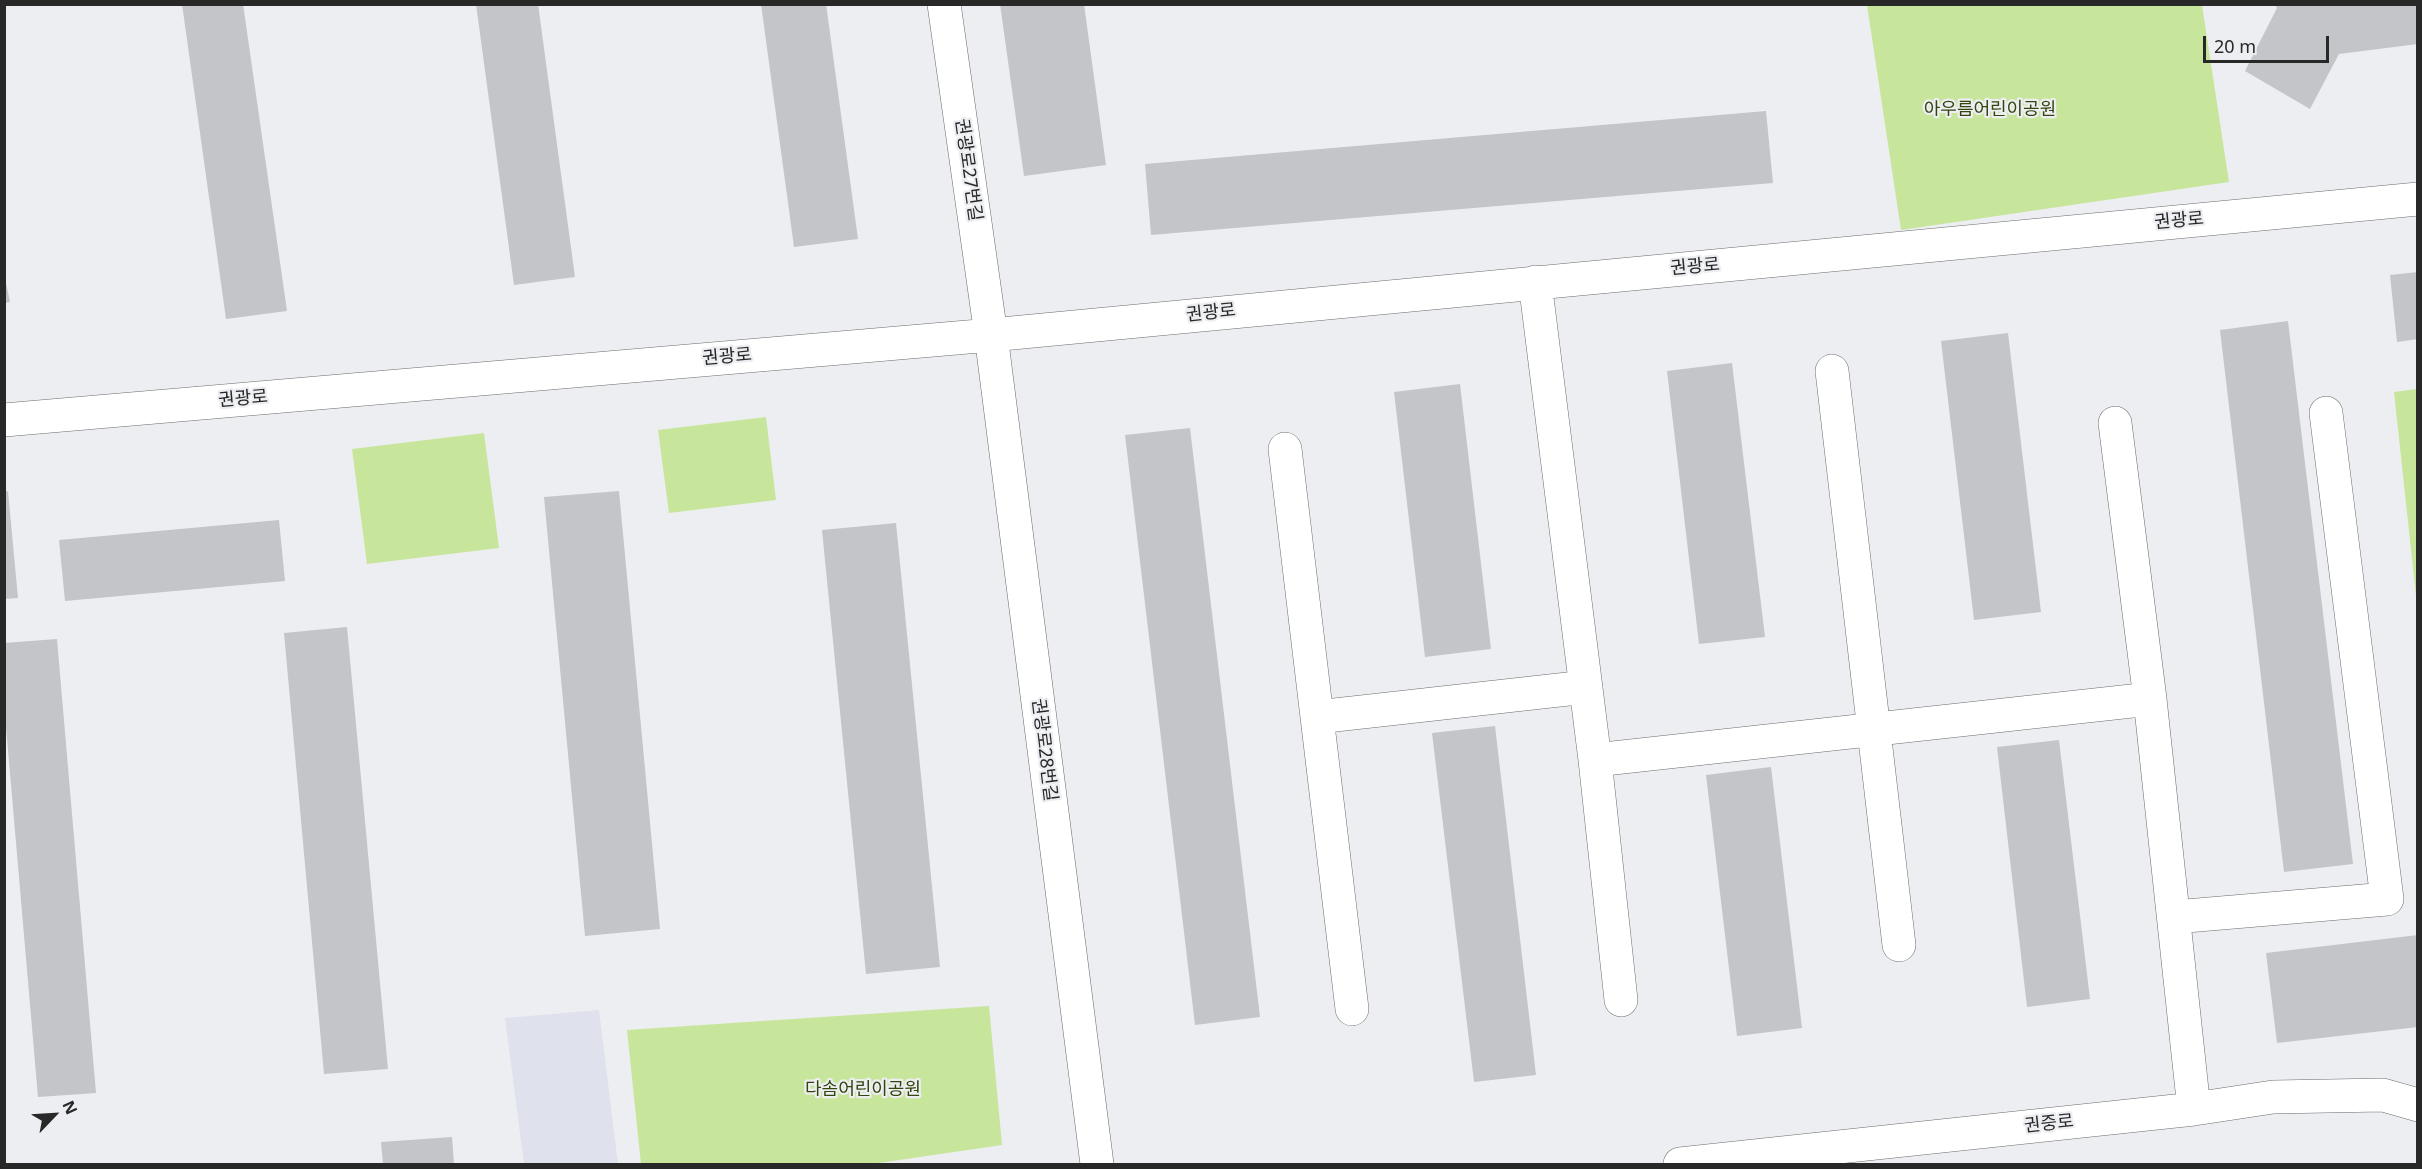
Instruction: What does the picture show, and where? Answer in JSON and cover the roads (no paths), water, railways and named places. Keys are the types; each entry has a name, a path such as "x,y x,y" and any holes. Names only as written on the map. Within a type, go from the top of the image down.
{"street":[{"name":"권광로27번길","path":"944,4 991,334"},
{"name":"권광로","path":"4,420 991,334 2418,199"},
{"path":"1535,282 1595,760 1621,1000"},
{"name":"권광로28번길","path":"991,334 1097,1164"},
{"path":"1832,371 1899,945"},
{"path":"2174,917 2386,899 2326,413"},
{"path":"2115,423 2150,699 2194,1109"},
{"path":"1285,449 1352,1009"},
{"path":"1317,717 1586,687"},
{"path":"1595,760 2150,699"},
{"name":"권중로","path":"1680,1164 2194,1109 2273,1097 2383,1095 2418,1105"}],"park label":[{"name":"아우름어린이공원","path":"1990,110"},
{"name":"다솜어린이공원","path":"863,1090"}]}
